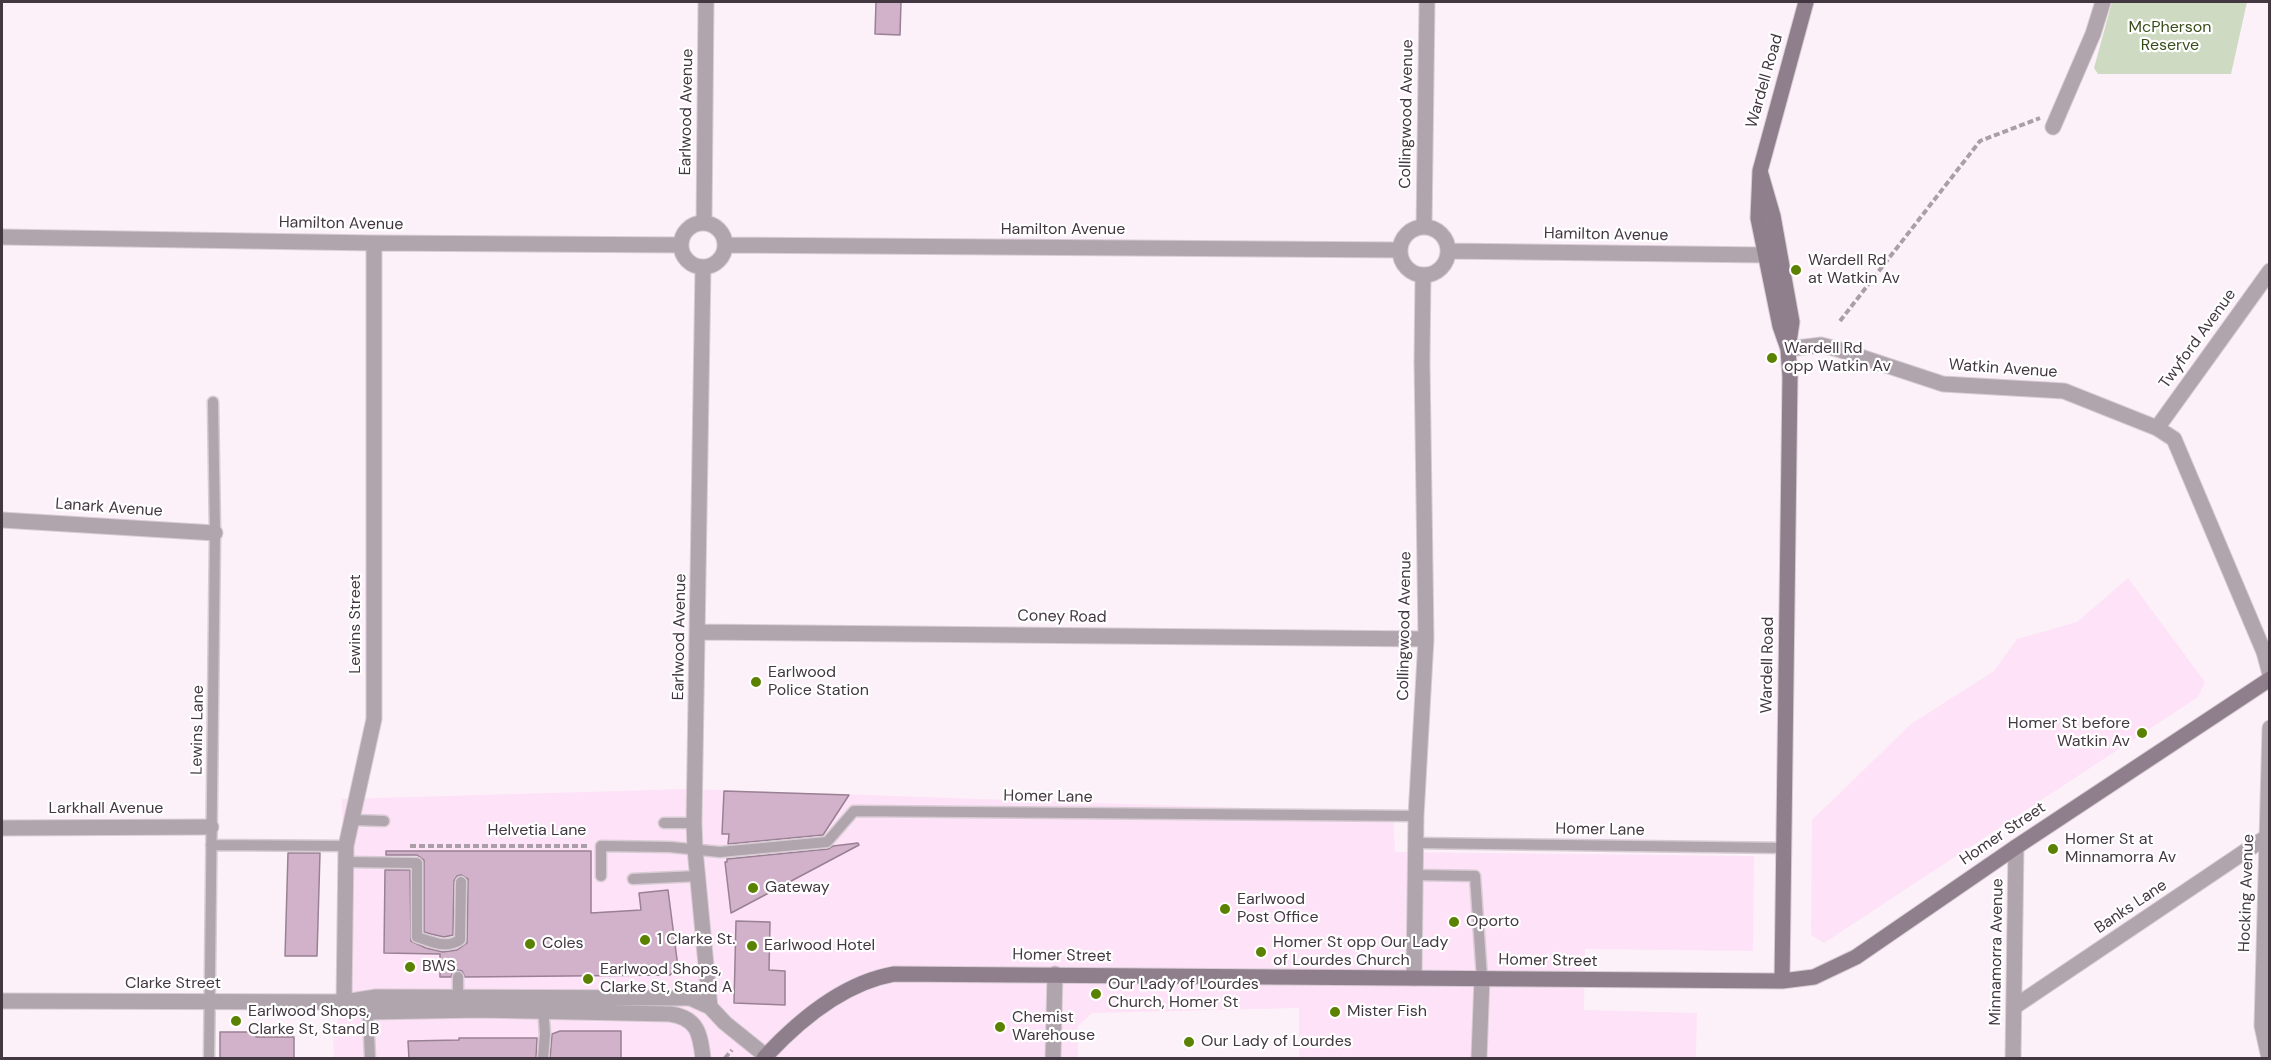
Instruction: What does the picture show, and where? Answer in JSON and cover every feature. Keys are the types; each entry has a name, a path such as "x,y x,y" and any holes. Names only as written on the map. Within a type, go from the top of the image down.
{"main road":[{"name":"Wardell Road","path":"1788,349 1780,326 1758,218 1760,171 1806,2"},
{"name":"Wardell Road","path":"1760,171 1773,216 1792,322 1788,349 1790,377 1782,981"},
{"name":"Homer Street","path":"765,1057 818,1010 848,990 870,979 906,973 1782,981 1814,977 1856,957 2016,847 2270,679"}],"street":[{"name":"Earlwood Avenue","path":"704,222 706,2"},
{"name":"Collingwood Avenue","path":"1424,227 1427,2"},
{"path":"2053,127 2093,34 2103,2"},
{"path":"704,222 717,227 724,238 725,245 721,258 710,266 703,267 690,263 682,252 681,245 682,238 690,227 704,222"},
{"path":"1424,227 1443,237 1448,251 1444,265 1438,271 1423,275 1409,270 1404,265 1400,250 1405,237 1410,232 1424,227"},
{"name":"Hamilton Avenue","path":"2,237 681,245"},
{"name":"Lewins Street","path":"344,1002 346,854 374,719 374,243"},
{"name":"Hamilton Avenue","path":"725,245 1400,250"},
{"name":"Hamilton Avenue","path":"1448,251 1764,255"},
{"name":"Earlwood Avenue","path":"703,267 694,823 710,1007"},
{"name":"Twyford Avenue","path":"2157,428 2270,271"},
{"name":"Collingwood Avenue","path":"1414,978 1416,816 1426,639 1423,275"},
{"name":"Watkin Avenue","path":"1788,349 1821,345 1943,384 2064,391 2157,428 2174,439 2264,652 2270,674"},
{"name":"Lanark Avenue","path":"2,520 215,533"},
{"name":"Coney Road","path":"698,632 1426,639"},
{"name":"Hocking Avenue","path":"2269,1059 2262,1026 2266,967 2270,728"},
{"name":"Larkhall Avenue","path":"2,828 212,827"},
{"name":"Banks Lane","path":"2014,1007 2268,836"},
{"name":"Minnamorra Avenue","path":"2013,1059 2016,847"},
{"path":"1053,1059 1055,974"},
{"path":"1479,1059 1482,978"},
{"name":"Clarke Street","path":"2,1001 344,1002 365,1005 543,1004 635,996 690,998 710,1007 765,1057"},
{"name":"Clarke Street","path":"543,1004 632,1013 681,1015 696,1028 703,1059"}],"lane":[{"name":"Lewins Lane","path":"209,1059 215,533 213,402"},
{"name":"Homer Lane","path":"695,849 720,852 827,842 854,810 1416,816"},
{"path":"353,820 384,821"},
{"path":"664,823 694,823"},
{"name":"Homer Lane","path":"1416,843 1784,848"},
{"path":"211,845 346,854 417,863 417,937 434,943 451,945 460,940 461,882"},
{"path":"601,846 601,876"},
{"name":"Helvetia Lane","path":"601,846 695,849"},
{"path":"1415,875 1475,876 1482,978"},
{"path":"633,879 698,876"},
{"path":"458,977 458,1004"},
{"path":"632,1013 635,996"},
{"path":"543,1004 543,1059"},
{"path":"365,1005 370,1059"}],"path":[{"path":"1840,321 1980,141 2035,119"},
{"name":"Helvetia Lane","path":"402,846 601,846"},
{"path":"725,1059 733,1049"}],"shaded area":[{"path":"2128,578 2205,682 2198,697 1824,943 1811,935 1812,820 1911,724 1994,671 2017,639 2077,622"},
{"path":"687,789 1393,813 1395,852 1754,856 1753,951 1585,949 1584,1010 1697,1013 1696,1058 1299,1058 1299,1008 1092,1013 1078,1026 1078,1058 334,1058 333,1034 344,1002 342,799"}],"green space":[{"name":"McPherson Reserve","path":"2112,2 2247,2 2231,74 2098,74 2094,68"}],"building":[{"path":"876,2 901,2 900,35 875,34"},
{"path":"724,791 849,795 823,835 728,844 729,834 722,834"},
{"name":"Gateway","path":"858,843 859,845 731,913 725,862 727,859 828,849 833,846"},
{"path":"386,851 591,851 591,913 641,910 639,893 668,890 678,967 670,975 465,977 462,971 457,970 452,973 451,977 440,977 440,954 384,953 385,870 410,870 411,941 443,952 457,950 467,943 468,879 461,875 457,876 454,881 453,935 444,937 424,932 424,860 417,855 386,855"},
{"path":"288,853 320,853 317,956 285,956"},
{"name":"Earlwood Hotel","path":"736,921 770,922 769,970 785,971 785,1005 734,1003"},
{"path":"560,1031 621,1031 621,1059 550,1059 552,1034"},
{"path":"220,1032 256,1032 256,1037 294,1037 294,1059 220,1059"},
{"path":"459,1038 537,1038 536,1059 409,1059 408,1041 459,1040"}],"place":[{"name":"Wardell Rd at Watkin Av","path":"1796,270"},
{"name":"Wardell Rd opp Watkin Av","path":"1772,358"},
{"name":"Earlwood Police Station","path":"756,682"},
{"name":"Homer St before Watkin Av","path":"2142,733"},
{"name":"Homer St at Minnamorra Av","path":"2053,849"},
{"name":"Gateway","path":"753,888"},
{"name":"Earlwood Post Office","path":"1225,909"},
{"name":"Oporto","path":"1454,922"},
{"name":"1 Clarke St.","path":"645,940"},
{"name":"Coles","path":"530,944"},
{"name":"Earlwood Hotel","path":"752,946"},
{"name":"Homer St opp Our Lady of Lourdes Church","path":"1261,952"},
{"name":"BWS","path":"410,967"},
{"name":"Earlwood Shops, Clarke St, Stand A","path":"588,979"},
{"name":"Our Lady of Lourdes Church, Homer St","path":"1096,994"},
{"name":"Mister Fish","path":"1335,1012"},
{"name":"Earlwood Shops, Clarke St, Stand B","path":"236,1021"},
{"name":"Chemist Warehouse","path":"1000,1027"},
{"name":"Our Lady of Lourdes","path":"1189,1042"}]}
